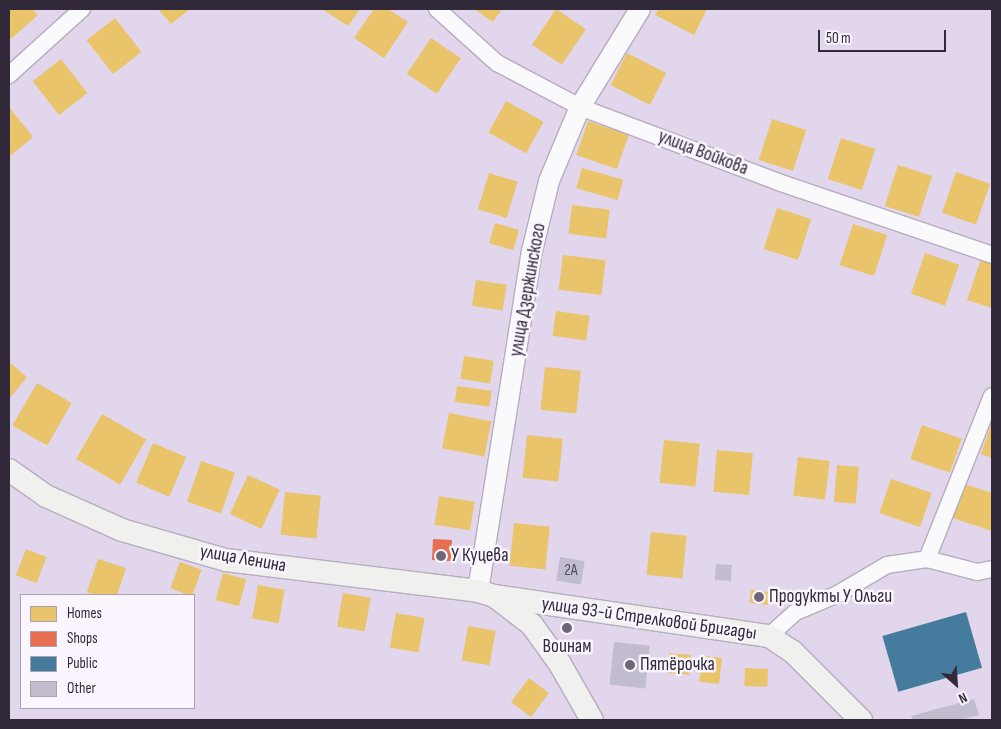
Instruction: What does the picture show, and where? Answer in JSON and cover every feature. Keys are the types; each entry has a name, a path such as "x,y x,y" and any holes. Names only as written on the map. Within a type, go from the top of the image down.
{"main road":[{"name":"улица Ленина","path":"9,470 46,496 122,530 226,560 486,594"},
{"name":"улица 93-й Стрелковой Бригады","path":"486,594 769,636"},
{"path":"486,594 532,625 560,664 592,720"},
{"path":"769,636 793,652 861,720"}],"street":[{"path":"9,75 82,9"},
{"name":"улица Войкова","path":"437,9 497,63 580,107 778,182 992,254"},
{"name":"улица Дзержинского","path":"486,594 532,251 549,180 580,107 640,9"},
{"path":"927,558 992,396"},
{"name":"улица 93-й Стрелковой Бригады","path":"769,636 796,612 836,595 887,565 927,558 977,572 992,569"}],"building: Homes":[{"path":"9,9 32,9 38,15 11,39 9,36"},
{"path":"158,9 190,9 171,24"},
{"path":"322,9 360,9 348,26"},
{"path":"374,9 388,9 408,22 384,58 354,38"},
{"path":"474,9 502,9 493,22"},
{"path":"556,9 586,29 562,65 532,45"},
{"path":"659,9 707,9 694,35 655,15"},
{"path":"115,18 141,52 113,74 87,40"},
{"path":"431,38 461,58 437,94 407,74"},
{"path":"627,53 666,73 650,105 611,85"},
{"path":"61,59 87,93 59,115 33,81"},
{"path":"506,101 544,122 526,153 489,132"},
{"path":"9,107 33,137 9,157"},
{"path":"772,119 806,130 793,171 759,160"},
{"path":"588,121 629,135 617,169 576,155"},
{"path":"841,138 875,149 862,190 828,179"},
{"path":"898,165 932,176 919,217 885,206"},
{"path":"582,168 623,180 618,200 576,188"},
{"path":"956,172 990,184 976,224 942,213"},
{"path":"489,173 518,182 507,218 478,209"},
{"path":"572,205 610,210 606,238 568,234"},
{"path":"777,208 811,219 798,260 764,249"},
{"path":"495,223 519,230 513,250 489,243"},
{"path":"853,224 887,235 874,276 840,265"},
{"path":"925,253 959,265 945,305 911,294"},
{"path":"563,255 606,260 601,295 559,290"},
{"path":"981,259 992,263 992,308 967,300"},
{"path":"476,280 507,285 503,311 472,306"},
{"path":"556,311 590,316 586,340 553,336"},
{"path":"464,356 494,361 490,383 460,379"},
{"path":"9,362 27,377 9,399"},
{"path":"545,367 581,371 576,414 541,410"},
{"path":"37,383 72,403 47,445 12,425"},
{"path":"457,386 492,391 489,407 455,402"},
{"path":"449,413 491,421 484,457 442,448"},
{"path":"102,414 146,440 120,485 76,459"},
{"path":"992,421 992,458 981,454"},
{"path":"922,425 962,439 950,473 910,459"},
{"path":"527,435 563,439 558,482 523,478"},
{"path":"664,440 700,444 695,487 660,483"},
{"path":"153,443 186,457 169,497 136,483"},
{"path":"717,450 753,453 749,495 713,492"},
{"path":"798,457 830,461 825,500 793,496"},
{"path":"201,461 235,473 221,513 187,502"},
{"path":"837,465 859,467 856,504 834,502"},
{"path":"248,475 280,490 262,529 230,514"},
{"path":"891,479 932,493 920,527 879,513"},
{"path":"964,484 992,493 992,531 953,518"},
{"path":"285,492 321,496 316,539 281,535"},
{"path":"439,496 475,502 470,530 434,525"},
{"path":"514,523 550,527 545,570 510,566"},
{"path":"651,532 687,536 682,579 647,575"},
{"path":"26,549 47,557 37,583 16,575"},
{"path":"98,559 126,568 117,594 93,594 87,592"},
{"path":"180,562 202,570 193,594 186,594 170,588"},
{"path":"223,573 246,579 239,606 216,600"},
{"path":"258,585 285,590 279,623 252,618"},
{"path":"751,590 770,592 769,605 750,603"},
{"path":"343,593 371,598 365,631 337,626"},
{"path":"396,613 425,618 418,653 390,647"},
{"path":"468,626 496,631 489,665 462,660"},
{"path":"669,653 691,655 689,675 667,673"},
{"path":"702,656 722,658 719,684 699,682"},
{"path":"745,668 768,669 767,687 744,686"},
{"path":"529,678 549,693 531,717 511,702"}],"building: Shops":[{"path":"433,539 452,540 451,561 432,560"}],"building: Public":[{"path":"966,612 982,668 898,692 882,636"}],"building: Other":[{"path":"560,557 585,561 581,585 556,581"},
{"path":"716,564 732,565 731,581 715,580"},
{"name":"Пятёрочка","path":"614,642 650,646 645,689 610,685"},
{"path":"974,699 979,715 960,720 913,720 911,716"}],"place":[{"name":"У Куцева","path":"441,556"},
{"name":"Продукты У Ольги","path":"759,597"},
{"name":"Воинам","path":"567,628"},
{"name":"Пятёрочка","path":"630,665"}]}
